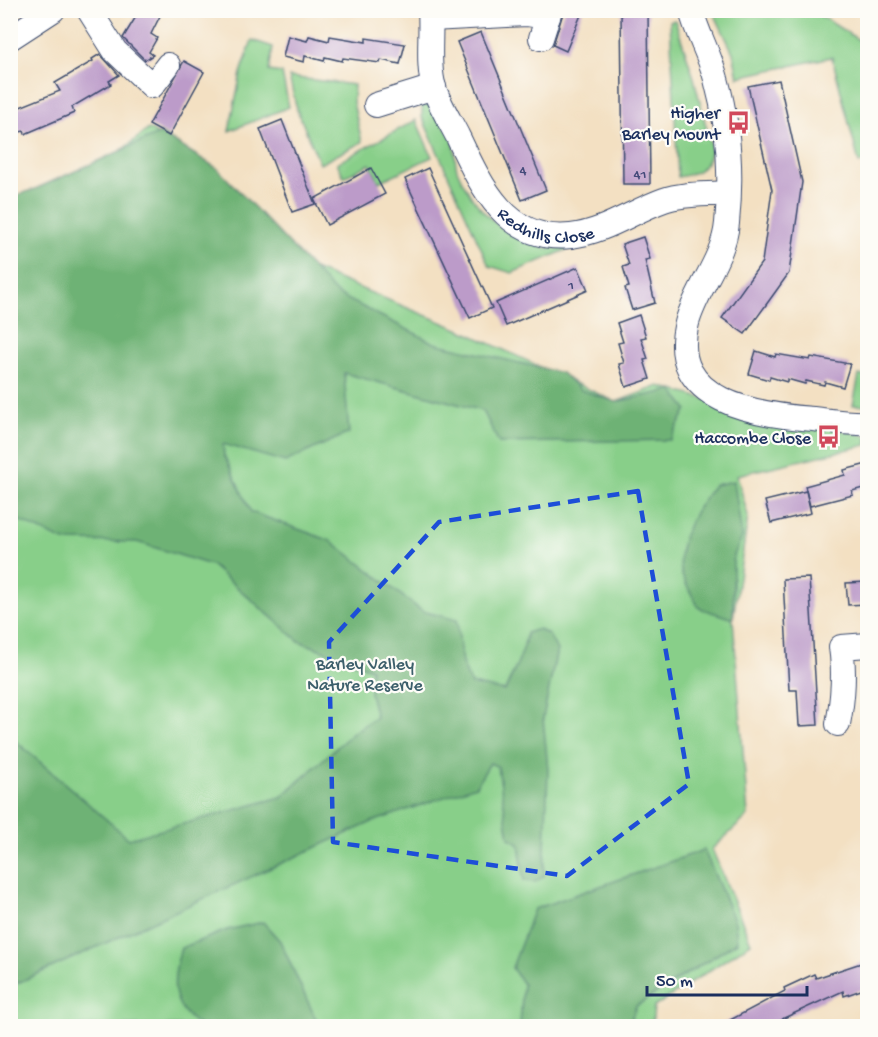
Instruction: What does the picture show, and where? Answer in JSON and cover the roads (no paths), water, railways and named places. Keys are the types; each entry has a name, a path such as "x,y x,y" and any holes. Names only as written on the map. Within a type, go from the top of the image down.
{"street":[{"path":"10,38 53,10"},
{"path":"89,10 115,51 152,86 168,65"},
{"path":"691,10 716,77 730,142 727,224 718,256 694,303 684,333 689,368 710,394 729,404 768,416 867,423"},
{"path":"430,15 527,14 546,22"},
{"name":"Redhills Close","path":"430,15 434,87 479,179 496,206 509,220 531,231 550,236 572,236 598,230 673,197 728,193"},
{"path":"376,105 434,87"},
{"path":"838,724 843,698 844,668 841,647 867,645"}],"place":[{"name":"Higher Barley Mount","path":"738,122"},
{"name":"Haccombe Close","path":"829,437"}],"park label":[{"name":"Barley Valley Nature Reserve","path":"365,673"}]}
